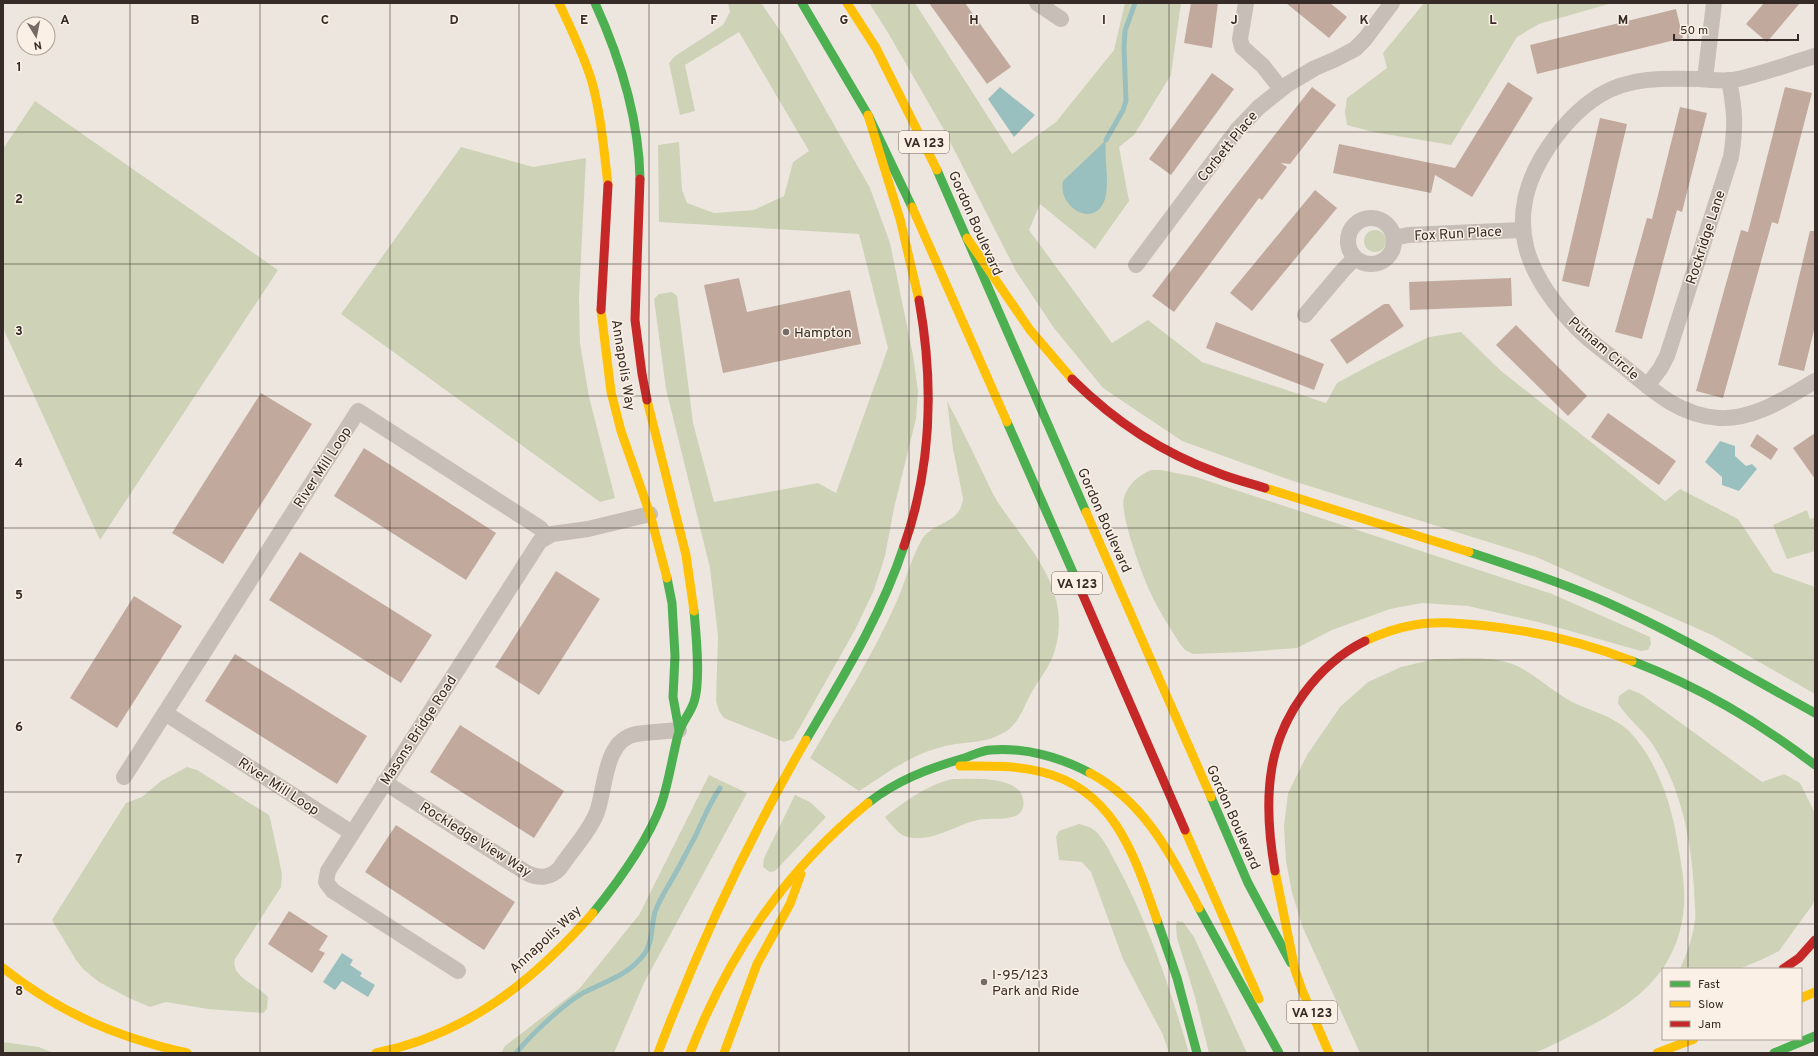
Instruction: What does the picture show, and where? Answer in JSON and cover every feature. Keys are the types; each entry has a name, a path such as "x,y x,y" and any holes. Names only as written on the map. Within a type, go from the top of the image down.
{"main road":[{"name":"Annapolis Way","path":"559,3 579,48 592,83 603,120 608,189 601,305 603,333 611,392 621,431 650,514 672,603 675,671 673,697 679,730"},
{"name":"Annapolis Way","path":"376,1053 418,1042 439,1034 503,998 566,943 587,921 620,878 656,817 666,788 679,730 695,699 697,632 693,590 680,526 640,372 636,339 634,300 640,195 637,146 623,75 609,31 595,3"},
{"name":"VA 123","path":"802,3 868,116 967,331 1282,1053"},
{"name":"Gordon Boulevard","path":"847,3 876,48 910,113 967,238 1248,882 1295,971 1329,1053"},
{"path":"658,1053 704,940 758,827 812,728 875,618 893,577 908,534 920,481 927,436 929,397 928,359 918,287 896,206 868,116"},
{"path":"967,238 1000,289 1037,339 1068,376 1107,412 1146,438 1181,457 1217,473 1490,559 1542,577 1604,602 1666,631 1815,713"},
{"path":"1295,971 1272,858 1269,808 1270,782 1273,761 1281,736 1292,712 1306,690 1324,671 1344,654 1379,634 1409,626 1440,623 1485,625 1523,631 1574,642 1637,663 1717,699 1751,719 1815,765"},
{"path":"690,1053 716,991 735,954 776,896 827,839 862,808 895,784 935,766 990,750 1013,750 1035,753 1062,760 1087,771 1110,785 1127,798 1146,818 1162,840 1279,1053"},
{"path":"935,766 1020,768 1045,772 1067,781 1095,799 1120,829 1136,860 1174,969 1197,1053"},
{"path":"724,1053 757,964 790,904 805,862"},
{"path":"1784,968 1799,958 1815,940"},
{"path":"3,968 63,1010 90,1023 144,1044 187,1053"},
{"path":"1802,998 1815,992"},
{"path":"1774,1053 1815,1036"},
{"path":"1657,1053 1676,1040"},
{"path":"1657,1053 1691,1040"}],"street":[{"path":"1038,3 1061,19"},
{"path":"1246,3 1240,39 1242,47 1263,66 1281,89"},
{"path":"1705,80 1714,3"},
{"name":"Corbett Place","path":"1136,265 1237,130 1258,107 1281,89 1315,68 1355,49 1365,39 1385,5"},
{"name":"Putnam Circle","path":"1815,56 1729,80 1668,78 1642,80 1620,86 1600,95 1582,108 1548,146 1531,181 1524,204 1522,230 1528,255 1534,269 1553,300 1578,329 1664,400 1683,410 1700,416 1720,418 1741,416 1760,411 1815,381"},
{"name":"Rockridge Lane","path":"1647,386 1660,369 1667,356 1731,157 1735,132 1735,112 1729,80"},
{"name":"Fox Run Place","path":"1370,218 1383,222 1392,231 1394,246 1391,253 1384,260 1370,264 1362,263 1355,258 1349,250 1349,233 1354,226 1362,220 1370,218"},
{"name":"Fox Run Place","path":"1394,238 1408,235 1522,230"},
{"path":"1306,316 1344,269 1355,258"},
{"name":"River Mill Loop","path":"124,777 358,411 540,528 547,536"},
{"path":"547,536 601,526 650,514"},
{"name":"Masons Bridge Road","path":"458,971 332,891 327,886 326,879 328,871 352,832 536,546 547,536"},
{"name":"River Mill Loop","path":"165,713 352,832"},
{"name":"Rockledge View Way","path":"384,782 527,873 536,877 545,877 553,874 560,868 592,822 599,806 612,754 617,745 626,738 636,734 679,730"}],"green space":[{"path":"728,3 761,3 783,35 870,188 890,243 913,355 918,391 916,419 894,508 885,556 874,590 856,628 793,739 784,742 724,718 719,711 716,701 718,636 710,568 666,389 654,299 659,294 672,292 677,296 693,423 714,502 818,483 836,493 888,348 859,234 659,222 658,145 679,142 682,190 687,203 714,213 754,210 784,196 793,162 809,151 739,32 685,65 695,111 680,115 669,63 675,56 723,25 730,12"},
{"path":"869,3 915,3 1012,154 1056,122 1114,50 1125,3 1181,3 1171,75 1134,135 1119,147 1129,201 1095,249 1040,204 1029,230 1112,343 1148,320 1202,362 1326,403 1337,383 1376,362 1429,337 1461,332 1500,370 1665,501 1680,489 1738,519 1773,572 1815,587 1815,694 1714,636 1536,557 1293,481 1182,441 1103,388 1054,328 1016,271 943,128 887,31"},
{"path":"1424,3 1612,3 1539,24 1517,37 1451,145 1373,132 1347,125 1345,112 1347,98 1387,68 1383,53"},
{"path":"35,101 278,270 100,540 3,328 3,149"},
{"path":"461,147 533,167 586,158 579,297 580,343 589,397 615,498 600,502 341,314"},
{"path":"1375,230 1383,233 1386,241 1383,249 1375,252 1367,249 1364,241 1367,233"},
{"path":"947,401 997,501 1045,571 1053,590 1058,609 1059,630 1054,653 1050,663 1033,690 1020,716 1008,730 982,741 947,746 927,751 897,766 859,791 810,758 877,643 896,603 921,541 932,530 952,518 961,507 963,498 953,449"},
{"path":"1151,470 1161,470 1196,477 1552,594 1650,637 1651,644 1648,650 1641,651 1542,623 1468,606 1422,603 1390,609 1332,630 1297,648 1193,654 1185,650 1180,644 1154,600 1147,586 1128,531 1123,505 1124,497 1134,480"},
{"path":"1807,510 1810,519 1815,518 1815,551 1787,559 1773,525"},
{"path":"1465,658 1496,660 1515,665 1530,673 1572,702 1616,721 1623,726 1639,742 1647,754 1661,782 1671,810 1683,877 1684,896 1683,915 1678,938 1669,958 1658,975 1644,990 1628,1003 1592,1025 1540,1050 1520,1054 1360,1053 1303,928 1292,893 1286,861 1284,826 1288,793 1307,755 1340,707 1368,682 1401,667 1435,659"},
{"path":"1629,689 1641,694 1762,782 1784,774 1800,783 1815,813 1815,898 1813,904 1779,951 1741,968 1680,968 1691,939 1695,916 1693,870 1683,814 1671,778 1663,761 1649,739 1622,709 1618,703 1619,696"},
{"path":"187,767 197,770 269,815 270,818 282,874 281,887 235,959 237,971 241,976 268,997 267,1009 263,1013 208,1009 166,1002 150,1007 129,998 99,982 83,969 52,920 126,803 142,797 161,781"},
{"path":"709,775 747,793 644,983 614,1053 501,1053 505,1046 579,989 639,915"},
{"path":"952,779 981,779 1004,782 1020,791 1024,804 1022,810 1016,816 983,819 969,822 943,833 925,838 904,836 885,817 925,789"},
{"path":"795,795 810,802 826,817 775,871 770,872 763,867 764,858"},
{"path":"1079,824 1091,828 1103,840 1129,888 1158,957 1189,1053 1169,1053 1163,1035 1123,959 1091,872 1082,862 1059,860 1056,837 1059,831"},
{"path":"1177,921 1183,922 1194,937 1247,1053 1209,1053 1195,997 1177,938"},
{"path":"3,1042 39,1047 53,1053 3,1053"}],"water":[{"path":"1000,87 1035,115 1014,137 988,99"},
{"path":"1106,140 1107,186 1105,199 1100,208 1093,213 1086,214 1071,206 1066,199 1063,191 1063,181"},
{"path":"1720,441 1735,446 1735,456 1746,466 1752,464 1757,469 1739,491 1722,485 1722,477 1705,462"},
{"path":"342,953 353,960 350,965 362,973 360,976 375,985 368,997 342,981 335,990 323,982"}],"building":[{"path":"929,3 965,3 1011,67 987,84"},
{"path":"1191,3 1218,3 1212,48 1184,43"},
{"path":"1286,3 1330,3 1347,17 1329,38"},
{"path":"1764,3 1800,3 1767,42 1746,24"},
{"path":"1676,9 1683,38 1537,74 1530,45"},
{"path":"1212,73 1234,89 1171,175 1149,159"},
{"path":"1508,82 1533,98 1472,197 1435,175 1431,193 1333,173 1339,144 1455,168"},
{"path":"1312,87 1336,105 1290,164 1281,163 1287,167 1262,200 1259,198 1174,312 1152,296"},
{"path":"1785,87 1812,93 1778,224 1772,222 1723,398 1696,391 1741,230 1748,232"},
{"path":"1680,107 1707,113 1682,212 1677,210 1642,339 1615,332 1647,218 1652,219"},
{"path":"1600,118 1627,124 1589,287 1562,281"},
{"path":"1315,190 1337,208 1252,311 1230,293"},
{"path":"1810,231 1815,231 1815,326 1804,371 1778,365"},
{"name":"Hampton","path":"739,278 747,312 850,290 861,344 723,373 704,285"},
{"path":"1511,278 1512,306 1410,310 1409,282"},
{"path":"1384,304 1389,304 1404,326 1347,364 1330,340"},
{"path":"1216,322 1324,364 1314,390 1206,348"},
{"path":"1516,325 1587,396 1568,416 1496,345"},
{"path":"261,393 312,424 223,564 172,533"},
{"path":"1608,413 1676,461 1659,485 1591,437"},
{"path":"1815,433 1815,479 1793,448"},
{"path":"1757,434 1778,449 1771,460 1750,446"},
{"path":"364,448 496,533 466,580 334,496"},
{"path":"300,552 432,635 401,683 269,600"},
{"path":"556,571 600,599 539,695 495,667"},
{"path":"134,596 182,626 117,728 70,698"},
{"path":"235,654 367,736 337,784 205,701"},
{"path":"460,725 564,791 534,838 430,772"},
{"path":"396,825 515,902 484,950 365,872"},
{"path":"289,911 328,936 319,950 325,953 312,973 268,944"}],"waterway":[{"path":"1106,140 1123,110 1126,101 1124,48 1125,31 1135,3"},
{"path":"516,1053 539,1028 569,1002 625,972 645,953 651,939 657,907 695,837 709,806 720,788"}],"traffic: fast":[{"path":"595,3 620,67 632,111 639,156 640,179"},
{"path":"802,3 868,115 912,207"},
{"path":"937,170 1086,512"},
{"path":"1007,422 1082,593"},
{"path":"806,740 873,622 895,572 904,546"},
{"path":"1469,552 1521,569 1589,595 1633,614 1712,655 1815,713"},
{"path":"667,578 672,603 675,656 673,697 679,730"},
{"path":"593,913 622,875 640,848 661,805 678,735 681,726 694,702 696,693 698,670 694,611"},
{"path":"1632,661 1681,682 1727,706 1772,734 1815,765"},
{"path":"868,803 890,788 912,776 979,752 990,750 1003,749 1042,754 1066,762 1090,773"},
{"path":"1211,797 1248,883 1291,963"},
{"path":"1199,908 1279,1053"},
{"path":"1157,920 1177,978 1197,1053"},
{"path":"1774,1053 1815,1036"}],"traffic: slow":[{"path":"559,3 581,52 592,82 600,120 608,185"},
{"path":"847,3 876,48 937,170"},
{"path":"868,115 900,219 919,300"},
{"path":"912,207 1007,422"},
{"path":"967,238 1030,330 1072,379"},
{"path":"601,310 611,392 621,431 650,514 667,578"},
{"path":"647,400 686,555 694,611"},
{"path":"1265,488 1469,552"},
{"path":"1086,512 1211,797"},
{"path":"1365,641 1388,632 1414,625 1438,623 1462,624 1498,627 1556,638 1595,648 1632,661"},
{"path":"658,1053 690,973 744,855 806,740"},
{"path":"960,766 1001,766 1042,772 1067,781 1088,794 1105,810 1119,829 1140,873 1157,920"},
{"path":"1090,773 1110,785 1127,799 1155,832 1167,849 1199,908"},
{"path":"690,1053 705,1016 723,981 762,916 785,886 811,857 838,829 868,803"},
{"path":"1185,830 1259,999"},
{"path":"1275,871 1295,970 1329,1053"},
{"path":"724,1053 757,964 790,904 801,874"},
{"path":"376,1053 409,1044 440,1033 469,1019 496,1002 522,983 546,961 593,913"},
{"path":"3,968 46,998 90,1021 136,1039 187,1053"},
{"path":"1802,998 1815,992"},
{"path":"1657,1053 1691,1040"}],"traffic: jam":[{"path":"640,179 635,320 647,400"},
{"path":"601,310 608,185"},
{"path":"904,546 920,485 928,424 927,362 919,300"},
{"path":"1072,379 1121,421 1139,434 1177,456 1229,477 1265,488"},
{"path":"1082,593 1185,830"},
{"path":"1275,871 1271,845 1269,793 1272,767 1284,729 1293,711 1317,678 1331,664 1348,651 1365,641"},
{"path":"1784,968 1799,958 1815,940"}],"place":[{"name":"Hampton","path":"786,332"},
{"name":"I-95/123 Park and Ride","path":"984,982"}]}
